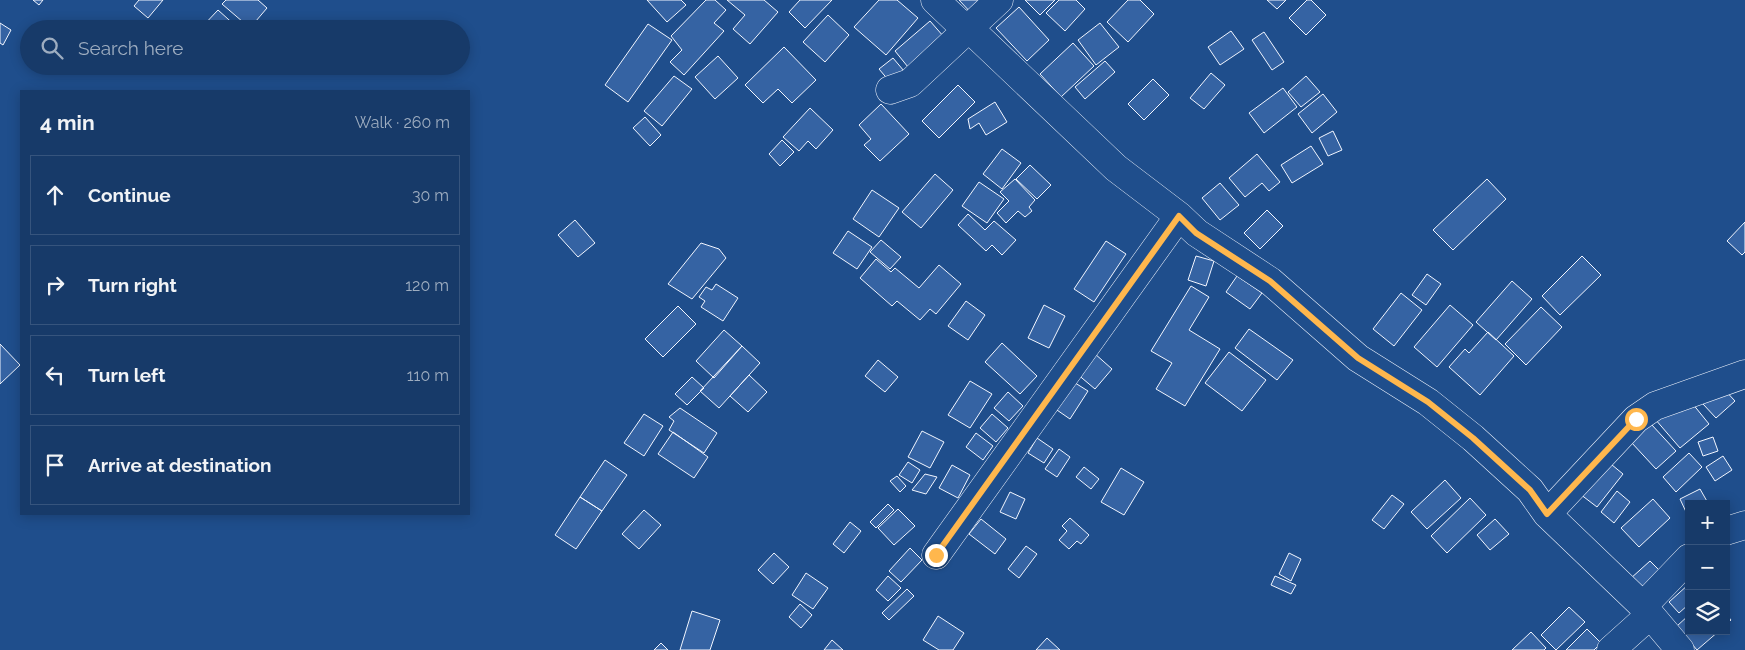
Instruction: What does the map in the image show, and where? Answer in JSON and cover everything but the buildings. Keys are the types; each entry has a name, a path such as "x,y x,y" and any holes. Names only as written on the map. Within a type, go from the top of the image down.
{"street":[{"path":"934,0 1116,168 1179,216 1196,233 1270,281 1358,358 1428,402 1473,438 1530,490 1547,514 1646,610 1680,650"},
{"path":"890,90 910,83 998,0"},
{"path":"936,555 1179,216"},
{"path":"1547,514 1636,419 1655,406 1745,374"},
{"path":"1730,530 1745,525"},
{"path":"1611,650 1685,563"}],"route":[{"path":"936,555 1179,216 1196,233 1270,281 1358,358 1428,402 1473,438 1530,490 1547,514 1636,419"}]}
